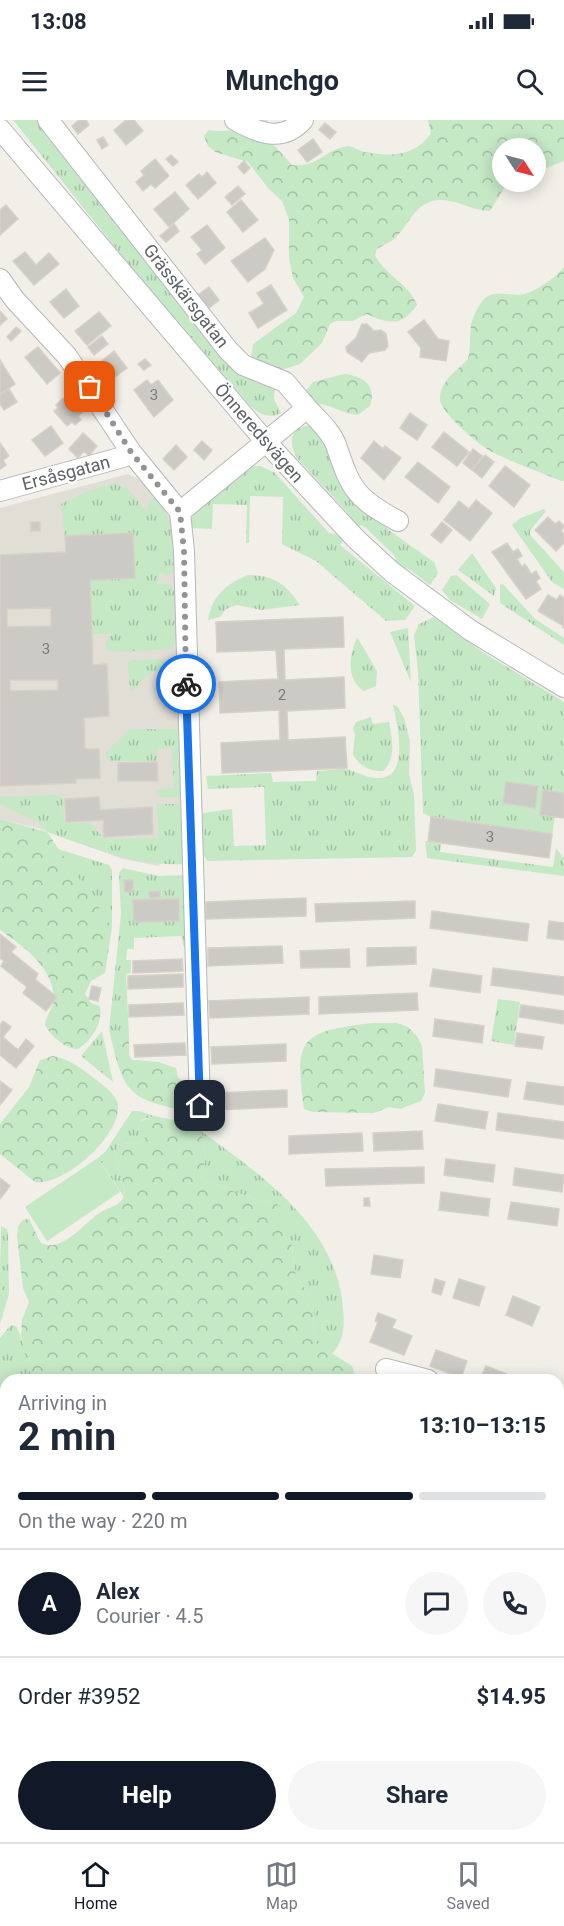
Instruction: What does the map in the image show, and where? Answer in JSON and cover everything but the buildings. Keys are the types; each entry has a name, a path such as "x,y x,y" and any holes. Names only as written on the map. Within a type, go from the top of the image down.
{"street":[{"name":"Grässkärsgatan","path":"48,120 228,350 243,365 285,382 336,444 338,458 354,490 365,502 398,522"},
{"path":"235,120 263,134 275,135 294,128 303,120"},
{"name":"Önneredsvägen","path":"0,129 323,506 392,572 470,630 564,687"},
{"path":"0,279 21,307 68,356 131,452 180,512 184,551 200,1106"},
{"path":"180,512 307,408"},
{"name":"Ersåsgatan","path":"0,491 123,457 131,452"},
{"path":"386,1369 405,1374"}],"shaded area":[{"path":"128,474 141,480 169,517 175,538 182,808 159,866 123,859 41,829 0,819 0,508"}],"green space":[{"path":"13,120 39,120 155,265 275,385 274,399 281,413 271,416 258,412 251,406 135,272"},
{"path":"251,120 267,120 271,126 273,144 292,165 301,165 314,162 346,146 365,152 402,153 425,141 431,133 428,120 564,120 564,161 546,168 546,138 492,138 492,192 502,192 490,211 448,200 432,201 414,214 393,240 377,249 375,255 380,263 413,297 417,305 411,312 394,322 366,314 353,321 336,321 330,324 322,343 300,364 272,370 251,358 253,344 296,313 304,297 293,278 289,258 289,220 282,201 268,188 248,162 215,152 208,146 204,136 209,130 232,130"},
{"path":"564,267 564,481 561,481 486,449 447,413 442,406 440,393 454,372 468,359 473,318 481,302 495,294 529,293 549,281"},
{"path":"344,374 362,379 372,392 370,406 358,415 316,404 305,392 313,382"},
{"path":"310,425 325,441 338,476 358,502 382,524 434,562 438,573 430,585 409,569 392,564 396,559 393,554 365,527 361,525 354,531 347,512 297,458 292,447 293,437 298,429"},
{"path":"252,466 261,466 275,473 329,533 347,537 340,545 415,606 405,620 386,621 316,561 282,544 283,497 250,496 249,543 246,543 247,505 213,504 212,529 189,528 198,508 213,491"},
{"path":"114,483 129,490 147,512 150,499 156,496 170,523 175,551 173,572 166,576 159,571 157,585 163,583 174,587 176,642 171,649 113,652 107,649 106,641 112,634 92,634 90,580 135,578 133,533 65,536 61,504 88,491"},
{"path":"544,509 546,511 530,531 530,535 564,572 564,589 552,582 512,525 521,518"},
{"path":"472,553 496,588 494,596 458,570"},
{"path":"248,575 257,575 278,582 290,591 300,605 261,610 237,605 226,609 220,617 208,620 213,604 221,592 233,582"},
{"path":"456,575 490,604 482,619 450,600 442,590 451,576"},
{"path":"503,584 534,618 564,638 564,645 500,603 500,585"},
{"path":"434,617 481,651 564,702 564,818 555,817 552,834 431,817 423,813 418,671 414,635 419,624"},
{"path":"408,628 411,682 390,632"},
{"path":"357,637 377,671 376,686 364,691 354,680 351,666 352,651"},
{"path":"172,659 179,669 160,670 149,674 137,688 130,691 128,663 132,660"},
{"path":"393,705 397,706 404,718 410,741 409,774 414,795 416,851 412,857 208,861 202,851 199,838 199,825 203,813 232,809 234,846 266,845 264,787 208,789 206,776 271,773 273,782 316,781 317,771 342,769 372,778 389,775 395,769 399,748"},
{"path":"371,717 373,724 389,722 392,754 383,771 365,767 353,754 355,735 353,728 356,722"},
{"path":"130,729 180,729 182,795 160,797 156,794 156,791 174,788 172,748 157,748 157,761 111,761 106,757 106,752"},
{"path":"53,795 63,798 64,823 89,823 105,839 158,838 157,804 178,804 182,808 186,864 150,863 98,850 47,832 38,822 0,804 0,797"},
{"path":"0,819 47,832 112,927 105,973 91,981 85,994 91,1003 100,1006 100,1019 92,1036 78,1049 68,1047 59,1041 45,1025 54,998 43,967 27,950 0,930"},
{"path":"425,841 441,844 440,852 553,867 556,848 564,858 564,876 427,858"},
{"path":"58,849 109,865 112,870 112,927"},
{"path":"123,868 159,876 186,875 186,947 183,946 182,936 134,938 134,949 127,949 126,960 131,960 131,973 126,974 129,1038 111,1038 109,1030 121,914 119,873"},
{"path":"498,999 520,1002 514,1045 491,1041"},
{"path":"371,1023 397,1023 408,1027 417,1036 422,1046 425,1093 421,1101 400,1109 389,1107 374,1113 313,1112 304,1109 300,1066 307,1042 316,1035 330,1030"},
{"path":"102,1031 113,1082 81,1056"},
{"path":"111,1038 129,1038 129,1055 132,1060 159,1062 176,1068 178,1077 185,1084 190,1108 186,1111 167,1107 132,1091 120,1071"},
{"path":"53,1056 75,1064 89,1074 115,1097 118,1105 110,1131 88,1157 61,1176 35,1182 0,1154 0,1124 29,1087 40,1060"},
{"path":"132,1111 154,1116 141,1120 146,1136 141,1142 123,1144 114,1151 123,1180 124,1197 98,1158 105,1152"},
{"path":"154,1116 189,1123 201,1131 206,1157 201,1179 262,1202 271,1201 280,1206 292,1246 296,1276 314,1302 313,1331 316,1343 352,1366 354,1374 31,1374 21,1336 22,1320 29,1302 23,1288 17,1236 18,1226 23,1220 29,1219 41,1243 55,1245 71,1237 101,1212 120,1202 125,1192 114,1151 123,1144 141,1142 146,1136 136,1127 136,1123"},
{"path":"201,1131 248,1166 292,1205 311,1227 326,1252 337,1278 344,1315 341,1339 331,1355 316,1343 313,1331 314,1302 296,1276 292,1246 271,1201 262,1202 201,1179 206,1157"},
{"path":"98,1158 120,1192 47,1241 25,1207"},
{"path":"1,1226 7,1229 8,1233 9,1294 0,1279"},
{"path":"0,1279 9,1294 0,1324"},
{"path":"11,1325 16,1326 32,1374 0,1374 0,1338"}],"way so far":[{"path":"90,387 131,452 180,512 184,551 186,684"}],"route":[{"path":"186,684 200,1106"}]}
